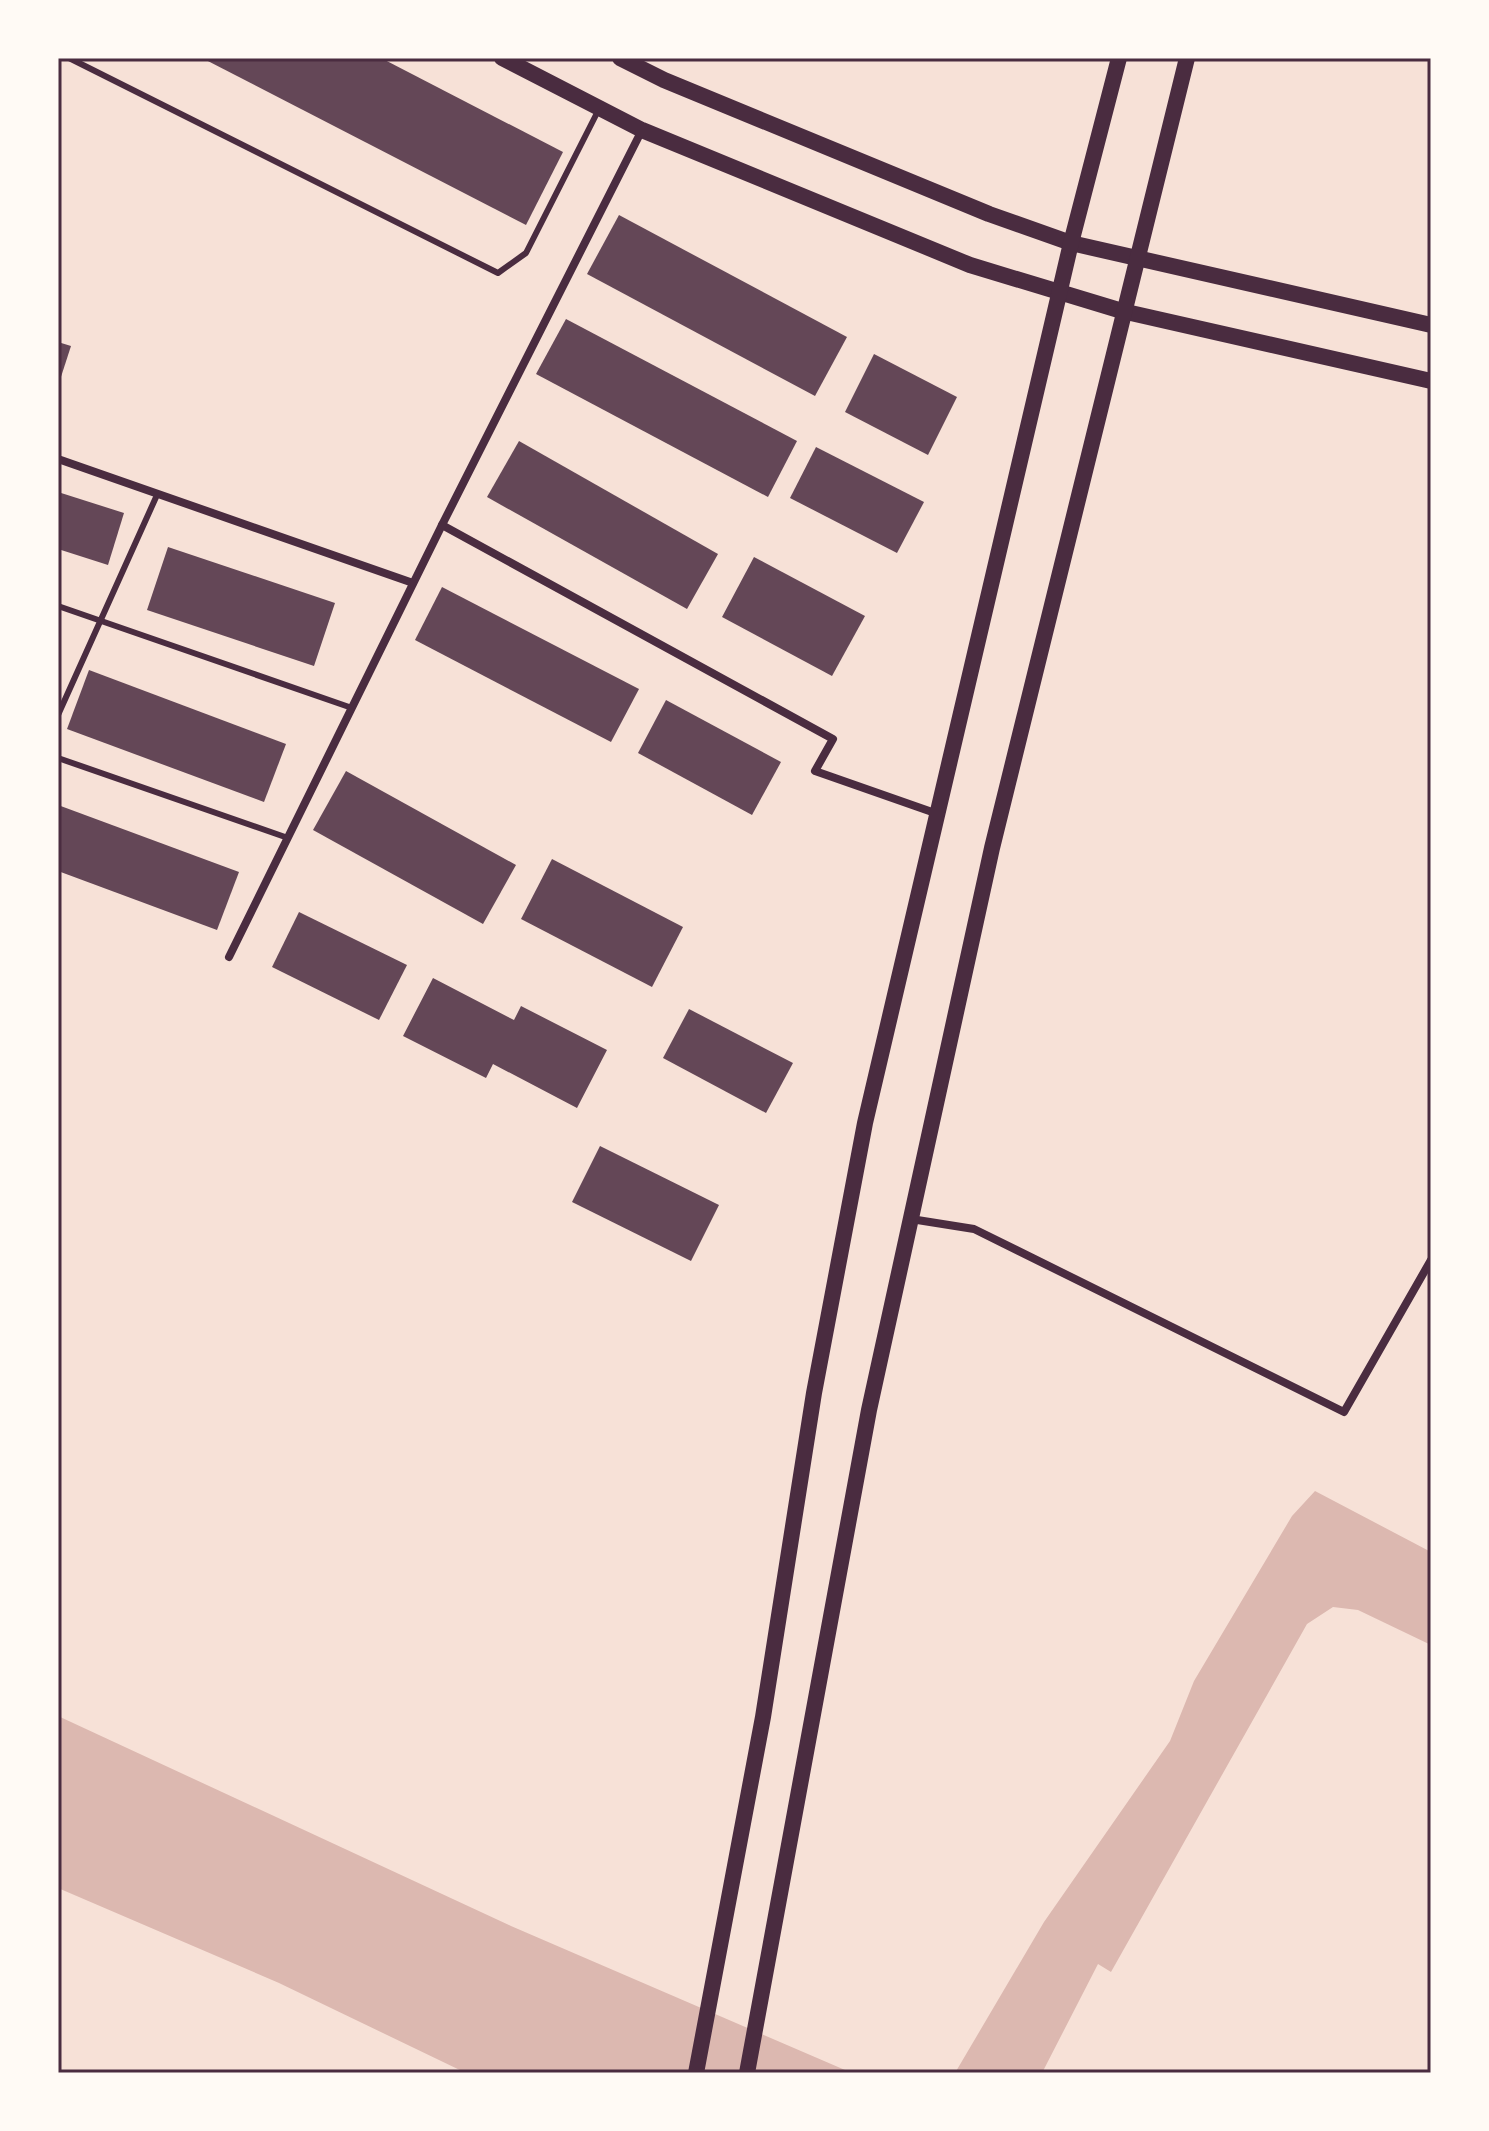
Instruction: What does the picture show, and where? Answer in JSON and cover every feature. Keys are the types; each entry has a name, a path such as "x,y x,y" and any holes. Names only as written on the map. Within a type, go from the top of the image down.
{"main road":[{"path":"502,58 642,130 970,265 1122,311 1431,381"},
{"path":"620,58 664,80 959,202 1071,243 1431,325"},
{"path":"696,2073 763,1717 814,1393 865,1123 935,813 1071,243 1119,58"},
{"path":"747,2073 869,1410 910,1219 992,848 1122,311 1187,58"}],"street":[{"path":"229,957 413,583 642,130"},
{"path":"58,459 413,583"},
{"path":"442,525 833,739 815,771 935,813"},
{"path":"910,1219 974,1229 1344,1412 1431,1260"}],"lane":[{"path":"69,58 498,273 526,253 599,109"},
{"path":"58,715 157,495"},
{"path":"58,606 352,708"},
{"path":"58,758 288,838"}],"shaded area":[{"path":"1315,1491 1431,1552 1431,1645 1358,1610 1333,1607 1307,1624 1111,1972 1098,1964 1042,2073 955,2073 1044,1922 1170,1741 1194,1681 1292,1516"},
{"path":"58,1716 511,1926 852,2073 466,2073 279,1983 58,1888"}],"building":[{"path":"202,58 381,58 563,152 526,225"},
{"path":"619,215 847,337 815,396 587,274"},
{"path":"566,319 797,441 768,497 536,374"},
{"path":"58,342 71,346 59,383 58,383"},
{"path":"874,354 957,397 928,455 845,412"},
{"path":"519,441 718,554 687,609 487,497"},
{"path":"816,447 924,502 897,553 790,498"},
{"path":"58,492 124,513 108,565 58,549"},
{"path":"168,547 335,603 314,666 147,610"},
{"path":"754,557 865,616 832,676 722,617"},
{"path":"442,587 639,689 611,742 415,640"},
{"path":"89,670 286,744 264,802 67,729"},
{"path":"666,700 781,762 752,815 638,753"},
{"path":"346,771 516,865 483,924 313,830"},
{"path":"58,805 239,872 217,930 58,871"},
{"path":"552,859 683,927 652,987 521,919"},
{"path":"299,912 407,965 379,1020 272,967"},
{"path":"433,978 514,1020 521,1006 607,1050 577,1108 493,1064 486,1078 403,1036"},
{"path":"689,1009 793,1063 766,1113 663,1058"},
{"path":"600,1146 719,1205 691,1261 572,1202"}]}
